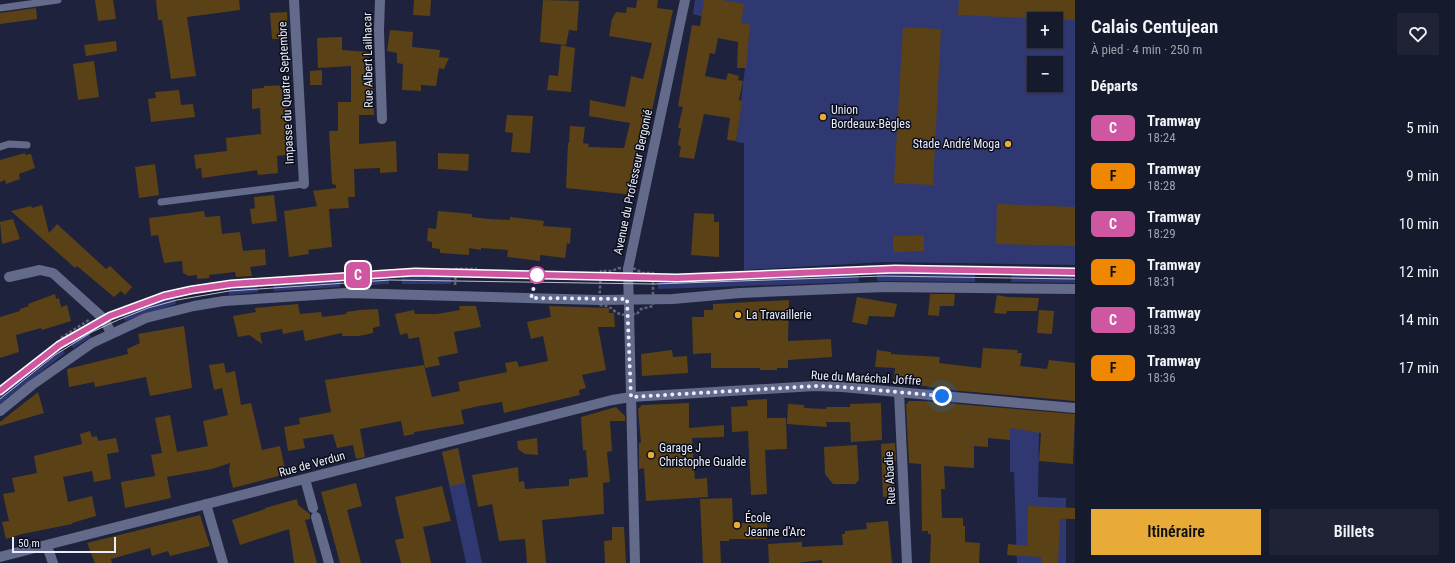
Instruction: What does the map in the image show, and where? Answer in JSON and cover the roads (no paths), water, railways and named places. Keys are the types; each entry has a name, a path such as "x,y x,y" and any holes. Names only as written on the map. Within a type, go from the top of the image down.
{"street":[{"name":"Impasse du Quatre Septembre","path":"294,0 304,184"},
{"name":"Rue Albert Lailhacar","path":"380,0 378,30 382,118"},
{"name":"Avenue du Professeur Bergonié","path":"635,563 627,299 628,264 685,0"},
{"path":"9,277 40,270 53,273 104,319 111,333"},
{"path":"0,411 72,355 111,333 146,318 194,306 224,301 346,293 673,299 740,293 884,287 1075,289"},
{"name":"Rue du Maréchal Joffre","path":"631,397 816,386 1075,408"},
{"name":"Rue Abadie","path":"899,392 907,563"},
{"name":"Rue de Verdun","path":"0,558 612,400 631,397"},
{"path":"305,479 329,563"},
{"path":"206,504 223,563"},
{"path":"47,546 53,563"}],"lane":[{"path":"0,8 58,0"},
{"path":"0,147 9,144 27,145"},
{"path":"161,202 304,184"}],"tram line":[{"path":"0,391 59,345 113,315 164,296 231,284 415,272 677,278 895,269 1075,272"},
{"name":"C","path":"0,391 40,358 99,321 135,305 153,299 212,286 263,281 415,272 677,278 895,269 1075,272"},
{"path":"0,399 55,355 92,332 148,308 177,300 229,291 390,280 653,284 883,276 1075,279"}],"place":[{"name":"Union Bordeaux-Bègles","path":"823,117"},
{"name":"Stade André Moga","path":"1008,144"},
{"name":"La Travaillerie","path":"738,315"},
{"name":"Garage J Christophe Gualde","path":"651,455"},
{"name":"École Jeanne d'Arc","path":"737,525"}]}
